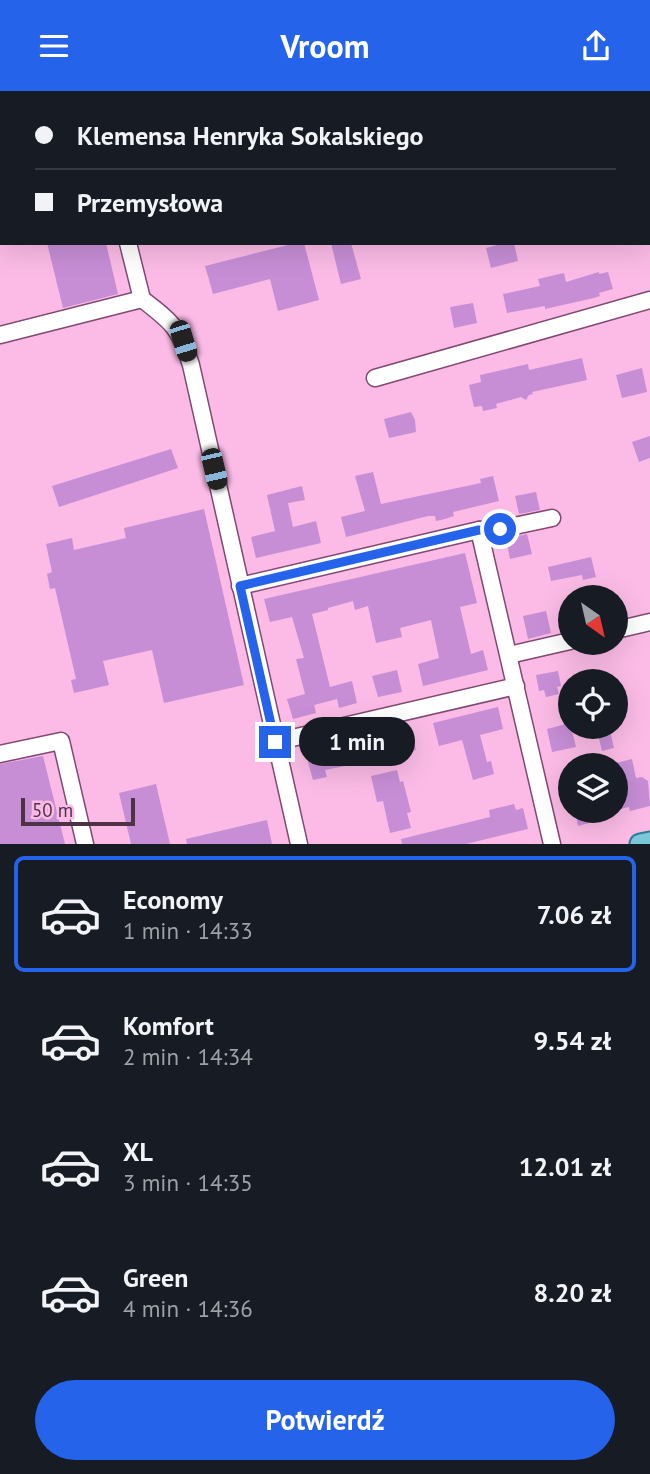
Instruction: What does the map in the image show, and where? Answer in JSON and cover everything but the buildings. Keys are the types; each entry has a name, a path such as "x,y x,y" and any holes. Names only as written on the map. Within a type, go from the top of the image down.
{"main road":[{"path":"640,844 650,842"}],"street":[{"path":"128,245 142,299 174,324 183,341 299,844"},
{"path":"0,335 142,299"},
{"path":"375,378 650,300"},
{"path":"240,586 479,530 500,529 552,518"},
{"path":"479,530 552,844"},
{"path":"628,627 650,622"},
{"path":"509,655 558,644"},
{"path":"275,742 516,686"},
{"path":"0,754 61,741 85,844"}],"route":[{"path":"275,742 240,586 479,530 500,529"}]}
